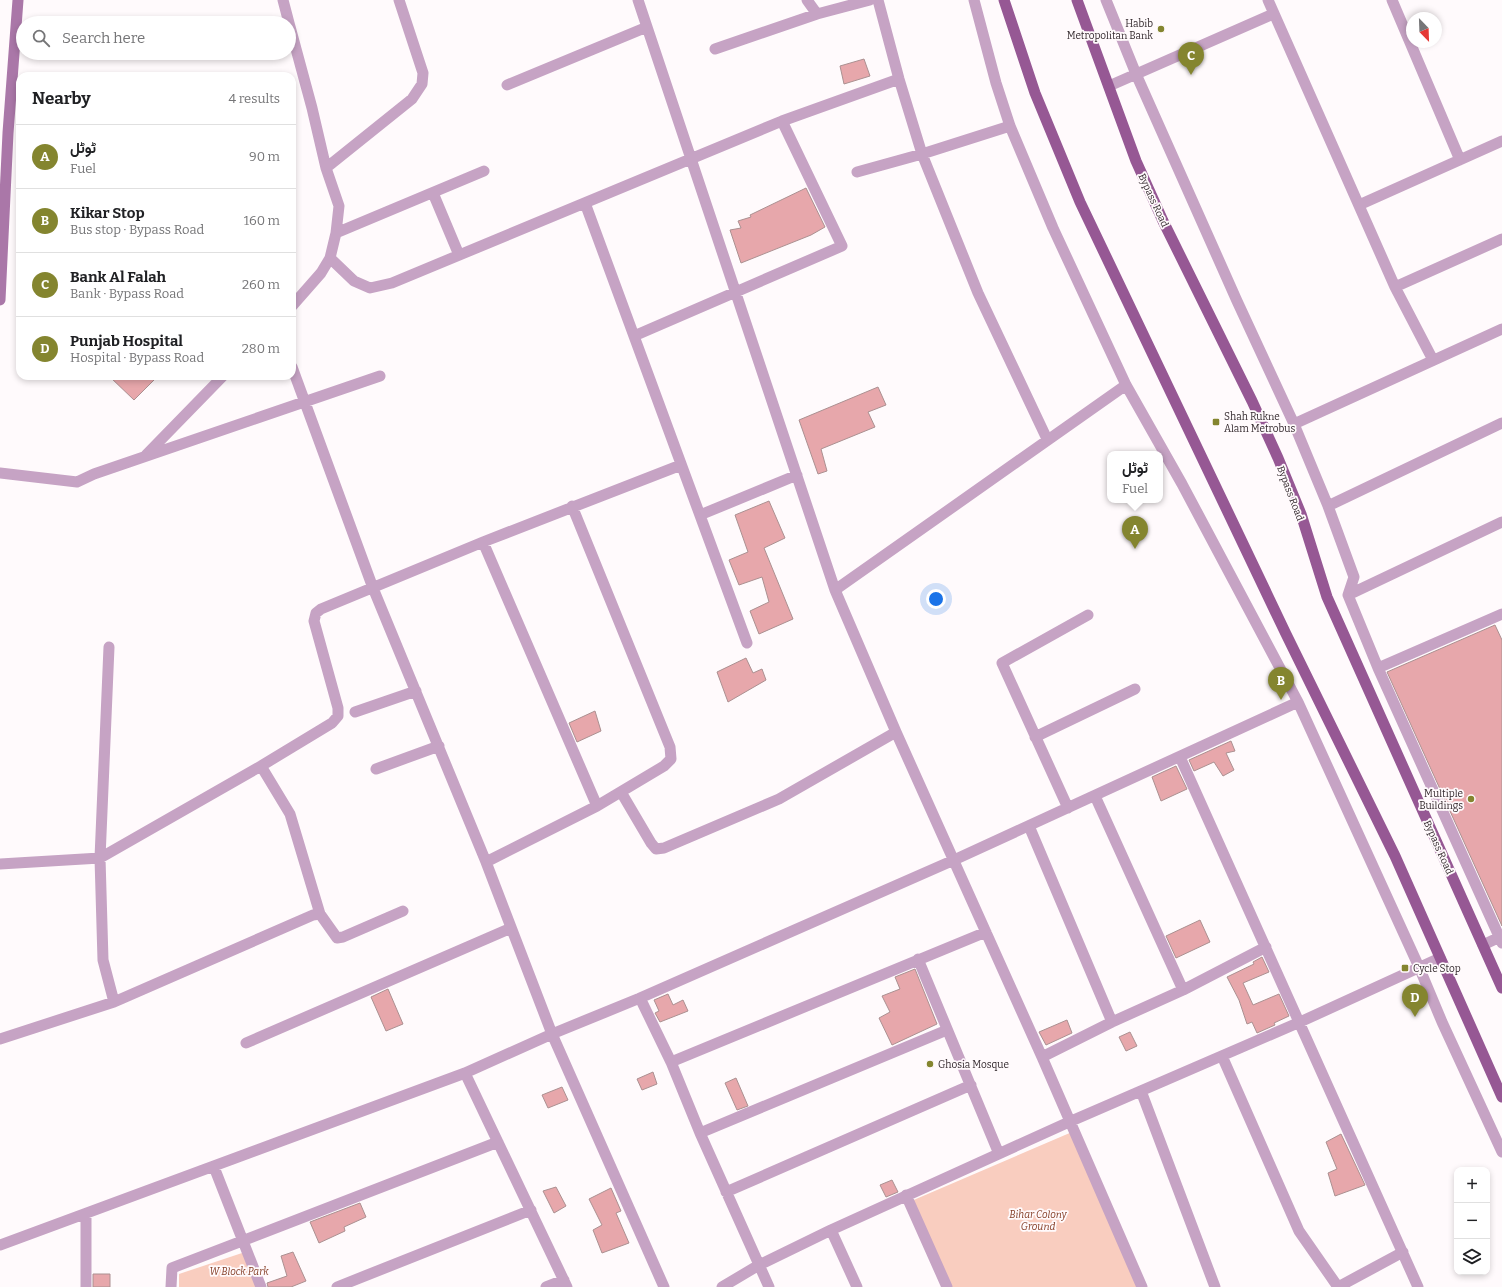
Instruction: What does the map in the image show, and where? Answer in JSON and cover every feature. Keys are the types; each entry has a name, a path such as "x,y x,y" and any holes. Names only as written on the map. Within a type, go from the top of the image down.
{"main road":[{"path":"16,16 18,0"},
{"path":"1004,0 1035,93 1080,202 1286,634 1395,856 1502,1097"},
{"name":"Bypass Road","path":"1077,0 1136,161 1157,208 1252,400 1278,458 1301,514 1327,597 1502,988"},
{"path":"0,300 4,135 16,19"}],"street":[{"path":"283,0 287,16"},
{"path":"326,168 412,99 422,84 423,73 399,0"},
{"path":"638,0 835,590 896,732 1042,1057 1142,1287"},
{"path":"807,0 817,14"},
{"path":"715,49 817,14 870,0"},
{"path":"878,0 899,79 922,154 978,293 1047,439"},
{"path":"974,0 996,83 1010,126 1053,228 1126,385 1182,484 1298,702 1502,1152"},
{"path":"1106,0 1136,74 1236,300 1294,424 1328,506 1354,578 1348,595 1378,668 1501,939 1483,945"},
{"path":"1268,0 1395,287 1432,360"},
{"path":"1392,0 1460,160"},
{"path":"1109,86 1273,14"},
{"path":"506,85 647,27"},
{"path":"296,49 326,168 339,206 336,233 330,258 321,273 296,301"},
{"path":"330,258 354,281 370,288 392,283 782,121 899,79"},
{"path":"634,336 842,246 782,121"},
{"path":"857,172 922,154 1010,126"},
{"path":"1359,205 1502,141"},
{"path":"336,233 484,171"},
{"path":"433,193 459,255"},
{"path":"585,203 747,643"},
{"path":"1395,287 1502,239"},
{"path":"1294,424 1502,329"},
{"path":"0,473 77,482 94,474 380,376"},
{"path":"296,378 373,588 486,862 552,1034 664,1287"},
{"path":"144,457 219,380"},
{"path":"835,590 1047,439 1126,385"},
{"path":"1328,506 1502,423"},
{"path":"0,864 100,858 261,766 332,723 338,716 338,708 314,620 316,614 321,609 572,506 681,465"},
{"path":"700,515 797,475"},
{"path":"486,862 597,806 664,766 671,759 670,747 572,506"},
{"path":"1348,595 1502,522"},
{"path":"483,542 597,806"},
{"path":"1068,808 1002,663 1088,615"},
{"path":"1378,668 1501,617"},
{"path":"109,648 100,858 103,960 114,1002"},
{"path":"1035,737 1135,689"},
{"path":"355,712 416,691"},
{"path":"0,1245 465,1073 954,860 1298,702"},
{"path":"621,792 651,843 656,849 664,848 778,799 896,732"},
{"path":"376,769 439,746"},
{"path":"1180,757 1418,1287"},
{"path":"261,766 290,814 320,914 337,938 343,937 403,911"},
{"path":"1095,796 1183,990"},
{"path":"1029,826 1112,1022"},
{"path":"0,1039 114,1002 313,915 320,914"},
{"path":"246,1043 512,928"},
{"path":"671,1062 986,932"},
{"path":"1042,1057 1112,1022 1183,990 1266,947"},
{"path":"722,1287 759,1265 906,1195 1300,1022 1440,958"},
{"path":"918,959 999,1154"},
{"path":"640,998 671,1062 700,1133 769,1287"},
{"path":"700,1133 947,1030"},
{"path":"1222,1056 1299,1231 1338,1287 1403,1252"},
{"path":"465,1073 565,1284 546,1287"},
{"path":"726,1192 971,1085"},
{"path":"1140,1091 1215,1287"},
{"path":"171,1287 172,1268 498,1142"},
{"path":"214,1167 262,1287"},
{"path":"906,1195 947,1287"},
{"path":"337,1287 531,1210"},
{"path":"86,1214 86,1287"},
{"path":"831,1230 857,1287"}],"green space":[{"name":"Bihar Colony Ground","path":"1072,1132 1141,1287 947,1287 909,1202"},
{"name":"W Block Park","path":"248,1251 264,1287 179,1287 179,1274"}],"building":[{"path":"864,59 870,76 844,84 840,66"},
{"path":"806,188 825,227 811,235 741,263 730,230 741,228 738,221 751,217 750,215"},
{"path":"113,380 154,380 134,400"},
{"path":"878,387 886,405 868,412 875,427 821,449 827,471 818,474 799,420"},
{"path":"769,501 785,538 764,548 793,619 759,634 750,611 769,602 762,577 739,585 729,560 748,552 735,515"},
{"name":"Multiple Buildings","path":"1495,625 1502,640 1502,926 1387,672"},
{"path":"746,658 753,673 762,669 766,680 728,702 717,672"},
{"path":"595,711 601,731 577,742 569,723"},
{"path":"1231,741 1235,751 1226,753 1234,770 1223,776 1214,762 1194,771 1189,760"},
{"path":"1176,766 1187,789 1161,801 1152,777"},
{"path":"1200,920 1210,942 1176,958 1166,936"},
{"path":"1262,957 1269,972 1243,983 1253,1005 1279,994 1289,1016 1274,1023 1275,1025 1257,1033 1252,1022 1247,1024 1239,1000 1227,977 1254,964 1253,962"},
{"path":"915,969 937,1024 892,1045 879,1018 890,1012 882,996 900,989 895,977"},
{"path":"388,989 403,1024 386,1031 371,997"},
{"path":"668,994 673,1005 683,1000 688,1011 660,1022 655,1013 659,1011 654,1000"},
{"path":"1067,1020 1072,1033 1046,1045 1039,1032"},
{"path":"1130,1032 1137,1046 1126,1051 1119,1037"},
{"path":"653,1072 657,1084 642,1090 637,1079"},
{"path":"736,1078 748,1106 737,1110 725,1083"},
{"path":"562,1087 568,1100 548,1108 542,1095"},
{"path":"1341,1134 1365,1185 1335,1196 1328,1173 1337,1169 1326,1142"},
{"path":"892,1180 898,1192 886,1197 880,1185"},
{"path":"556,1187 566,1206 554,1213 543,1191"},
{"path":"611,1188 621,1211 616,1213 629,1243 602,1253 593,1230 602,1225 589,1199"},
{"path":"360,1203 366,1217 344,1227 345,1231 319,1243 310,1222"},
{"path":"293,1252 306,1281 291,1287 268,1287 267,1283 287,1276 281,1256"},
{"path":"93,1274 110,1274 110,1287 93,1287"}],"place":[{"name":"Habib Metropolitan Bank","path":"1161,29"},
{"name":"Bank Al Falah","path":"1191,75"},
{"name":"Shah Rukne Alam Metrobus","path":"1216,422"},
{"name":"ٹوٹل","path":"1135,549"},
{"name":"Kikar Stop","path":"1281,700"},
{"name":"Multiple Buildings","path":"1471,799"},
{"name":"Cycle Stop","path":"1405,968"},
{"name":"Punjab Hospital","path":"1415,1017"},
{"name":"Ghosia Mosque","path":"930,1064"}]}
